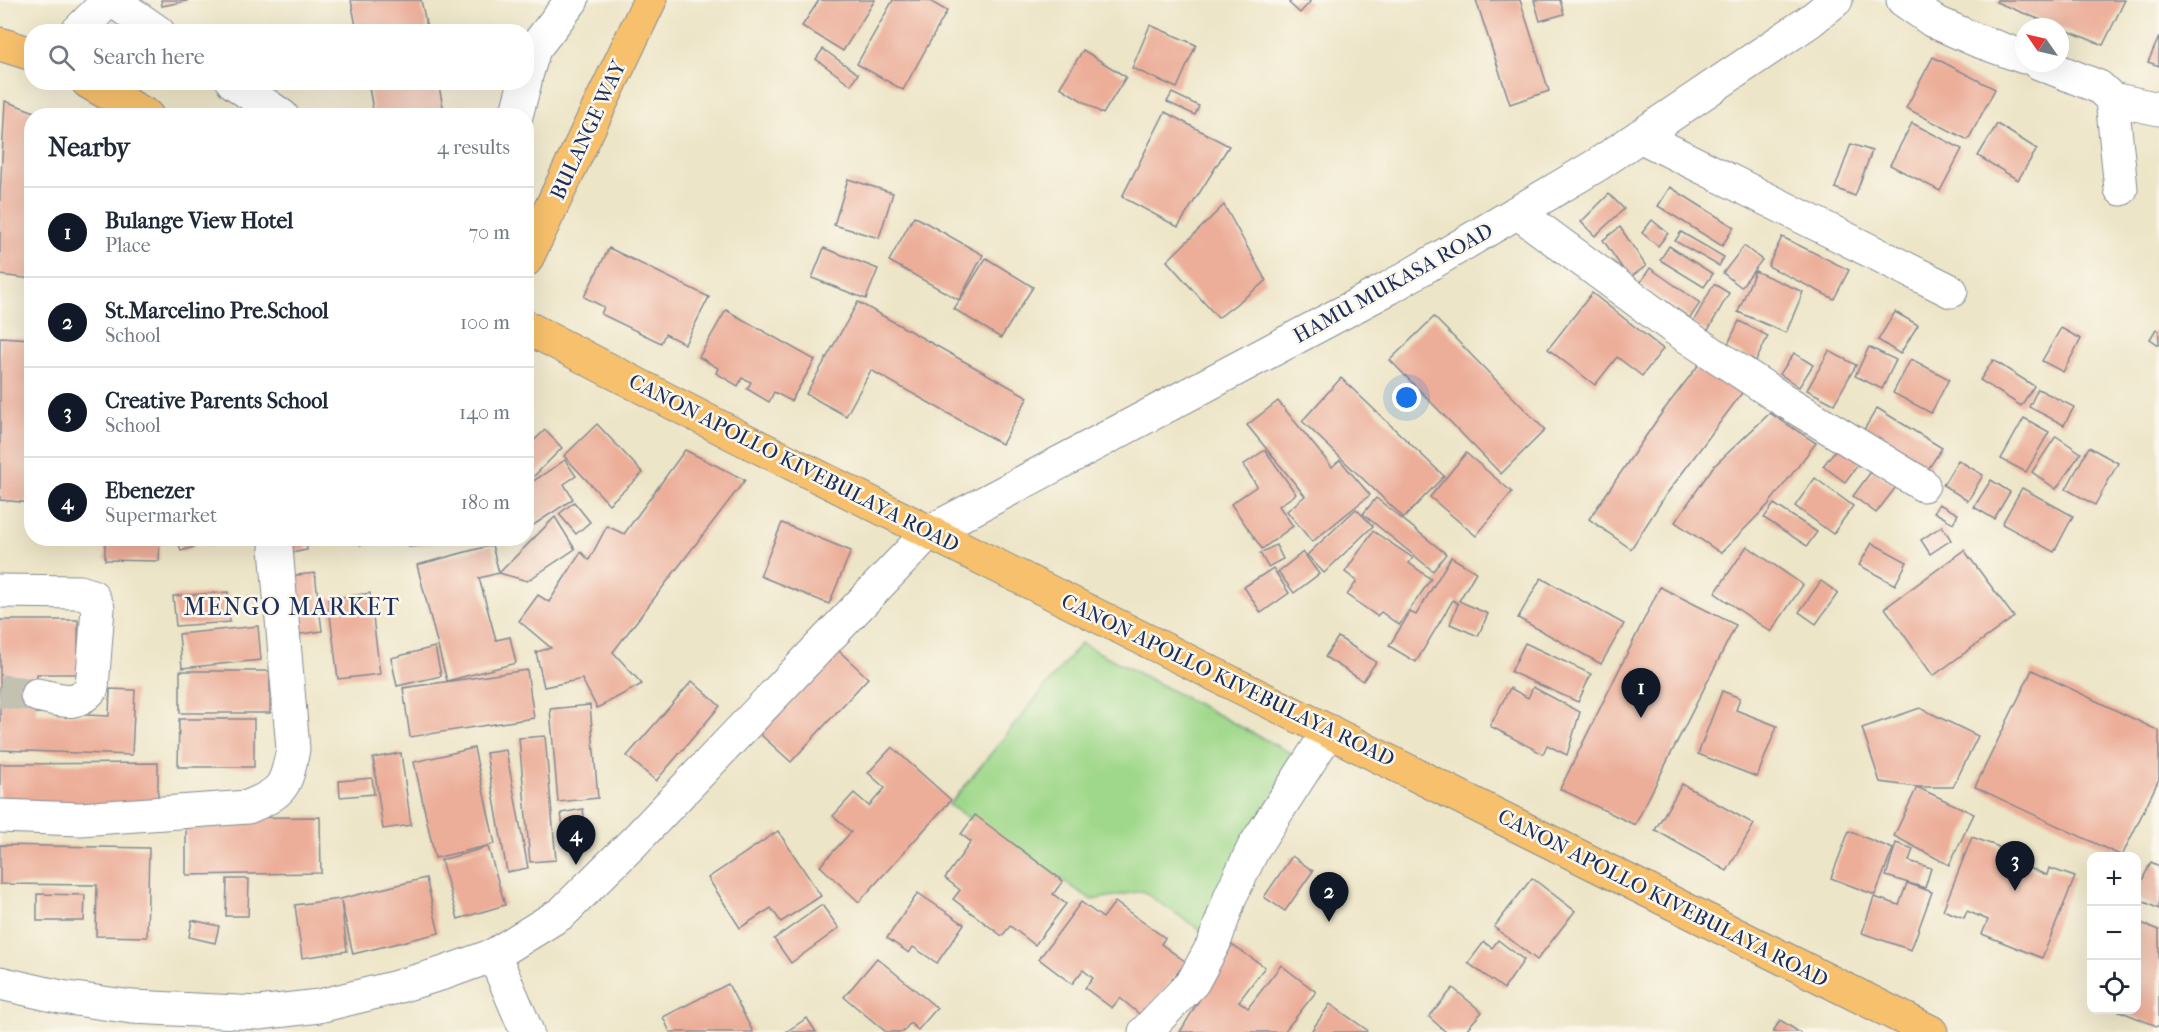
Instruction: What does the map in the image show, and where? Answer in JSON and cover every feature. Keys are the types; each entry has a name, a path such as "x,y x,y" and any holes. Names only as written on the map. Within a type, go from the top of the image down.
{"main road":[{"name":"BULANGE WAY","path":"534,243 650,0"},
{"path":"0,44 24,52"},
{"path":"102,90 133,108"},
{"name":"CANON APOLLO KIVEBULAYA ROAD","path":"534,331 737,436 1931,1032"}],"street":[{"path":"85,24 110,0 146,24"},
{"path":"534,49 572,0"},
{"name":"HAMU MUKASA ROAD","path":"0,983 61,997 218,1022 259,1013 319,1006 444,973 494,955 562,913 634,842 929,532 1389,288 1597,165 1810,21 1836,0"},
{"path":"1902,0 1933,21 2015,54"},
{"path":"2062,72 2099,87 2112,99 2159,110"},
{"path":"245,90 270,108"},
{"path":"518,108 523,90"},
{"path":"2112,99 2121,189"},
{"path":"1640,136 1951,291"},
{"path":"1517,212 1677,330 1782,399 1923,485"},
{"path":"0,816 80,819 248,807 271,797 288,777 293,749 276,548"},
{"path":"0,591 80,592 92,596 98,608 92,688 84,698 70,701 37,695"},
{"path":"1145,1032 1193,982 1214,943 1231,895 1254,847 1329,730"},
{"path":"494,955 527,1032"}],"green space":[{"path":"1081,643 1304,760 1211,937 1142,891 1092,900 949,805"}],"building":[{"path":"161,0 187,0 187,1 162,6"},
{"path":"351,0 421,0 426,24 356,24"},
{"path":"819,0 875,0 843,51 802,26"},
{"path":"893,0 928,0 947,11 903,90 857,64"},
{"path":"1292,0 1309,0 1310,2 1300,13 1289,3"},
{"path":"1476,0 1520,0 1549,91 1510,104"},
{"path":"1534,0 1560,0 1564,14 1540,21"},
{"path":"1997,0 2125,0 2103,45 2069,31 2069,18 2036,18 1996,2"},
{"path":"1150,25 1196,45 1177,88 1132,68"},
{"path":"2159,37 2159,66 2148,62"},
{"path":"823,49 858,74 851,85 816,59"},
{"path":"1083,50 1126,77 1103,114 1060,87"},
{"path":"1933,57 1995,89 1968,140 1906,108"},
{"path":"369,90 440,90 443,108 373,108"},
{"path":"1172,93 1199,106 1195,115 1167,102"},
{"path":"5,101 24,108 24,278 0,275 0,195"},
{"path":"1165,112 1229,146 1178,227 1122,197"},
{"path":"1912,123 1962,149 1940,191 1890,165"},
{"path":"1997,124 2037,149 2018,180 1978,156"},
{"path":"1851,144 1872,151 1855,196 1835,188"},
{"path":"848,179 893,193 879,238 834,225"},
{"path":"1670,187 1734,227 1722,246 1658,206"},
{"path":"1609,194 1624,209 1595,236 1581,222"},
{"path":"1224,205 1266,281 1218,318 1167,261"},
{"path":"914,216 983,255 959,300 889,261"},
{"path":"1652,220 1668,233 1658,246 1642,233"},
{"path":"1620,227 1646,266 1629,278 1603,240"},
{"path":"1681,232 1724,257 1719,266 1675,241"},
{"path":"1782,237 1849,270 1834,299 1768,266"},
{"path":"1669,246 1713,274 1704,287 1660,260"},
{"path":"1744,246 1762,260 1741,287 1723,273"},
{"path":"609,248 709,297 685,344 665,334 661,343 601,314 604,307 584,297"},
{"path":"824,248 878,269 866,299 812,278"},
{"path":"986,258 1033,287 1001,338 954,309"},
{"path":"1650,268 1700,303 1690,318 1640,283"},
{"path":"1755,271 1803,292 1786,333 1738,312"},
{"path":"1714,284 1729,293 1707,332 1692,324"},
{"path":"1592,293 1663,349 1642,376 1617,357 1595,385 1548,349"},
{"path":"858,302 1028,397 1002,444 871,370 846,416 806,394"},
{"path":"726,310 815,360 791,401 774,392 769,402 747,389 751,382 742,378 738,386 716,373 718,368 699,357"},
{"path":"1895,312 1918,325 1900,354 1878,340"},
{"path":"1434,317 1545,430 1501,474 1390,360"},
{"path":"1739,321 1768,336 1756,361 1727,346"},
{"path":"2061,328 2081,339 2063,372 2042,361"},
{"path":"2156,329 2159,331 2159,345 2150,339"},
{"path":"0,337 24,338 24,502 0,500"},
{"path":"1869,347 1896,360 1882,389 1855,376"},
{"path":"1829,351 1856,365 1834,404 1807,390"},
{"path":"1794,353 1813,365 1799,387 1780,374"},
{"path":"1911,359 1949,379 1931,413 1893,393"},
{"path":"1993,360 2034,386 2021,406 1980,380"},
{"path":"1700,363 1742,393 1665,496 1631,549 1589,519 1663,411"},
{"path":"1341,378 1444,476 1404,518 1302,421"},
{"path":"2038,389 2074,407 2064,425 2029,407"},
{"path":"1278,401 1332,467 1340,460 1370,495 1312,542 1287,511 1305,496 1247,425"},
{"path":"1877,408 1942,448 1927,471 1862,433"},
{"path":"1770,413 1816,443 1768,505 1721,553 1675,522 1713,467"},
{"path":"2024,418 2049,432 2026,472 2001,459"},
{"path":"597,424 643,473 609,504 564,456"},
{"path":"545,430 562,448 534,476 534,440"},
{"path":"2056,436 2081,453 2056,489 2032,472"},
{"path":"1842,441 1864,457 1845,482 1823,466"},
{"path":"2089,447 2118,463 2095,505 2066,489"},
{"path":"685,450 745,480 613,652 642,684 597,708 582,679 544,687 536,652 551,648 519,621 538,595 549,602 581,552 589,560 607,526 624,534"},
{"path":"1265,450 1296,494 1279,506 1293,526 1262,549 1231,504 1257,486 1243,465"},
{"path":"1466,453 1512,492 1476,536 1430,497"},
{"path":"565,460 576,476 564,484 573,499 534,525 534,481"},
{"path":"1958,460 1983,475 1968,501 1943,485"},
{"path":"1873,469 1896,487 1876,513 1853,496"},
{"path":"1815,478 1853,506 1833,534 1795,506"},
{"path":"1991,480 2010,492 1994,519 1974,507"},
{"path":"2022,488 2073,516 2054,552 2002,524"},
{"path":"1376,498 1446,554 1433,571 1363,514"},
{"path":"574,502 590,522 576,534 559,514"},
{"path":"1774,504 1817,532 1807,546 1764,518"},
{"path":"1939,504 1958,514 1953,523 1934,512"},
{"path":"1356,509 1373,526 1324,573 1307,555"},
{"path":"555,517 575,549 527,581 499,573 526,546 534,546 534,538"},
{"path":"782,523 851,551 829,604 760,576"},
{"path":"1942,526 1951,540 1930,554 1921,540"},
{"path":"1373,531 1413,558 1409,563 1431,579 1399,625 1381,612 1377,616 1347,595 1357,581 1345,572"},
{"path":"1872,543 1907,562 1895,585 1859,565"},
{"path":"1276,545 1283,559 1268,567 1260,553"},
{"path":"105,546 160,546 159,561 105,560"},
{"path":"179,546 194,546 194,547 181,551"},
{"path":"290,546 307,546 307,550 291,553"},
{"path":"492,546 499,573 479,578 496,640 510,637 516,663 447,681 417,565"},
{"path":"1747,546 1803,585 1771,632 1715,593"},
{"path":"1964,550 2014,617 1933,676 1885,608"},
{"path":"1303,552 1319,574 1294,593 1278,572"},
{"path":"1451,557 1476,572 1459,601 1488,614 1478,636 1450,624 1458,604 1453,600 1416,662 1389,646 1410,612 1416,615"},
{"path":"1273,568 1289,593 1261,613 1244,587"},
{"path":"315,573 322,631 288,636 281,577"},
{"path":"1541,578 1624,624 1601,664 1518,618"},
{"path":"1821,581 1838,593 1816,624 1799,612"},
{"path":"1660,587 1736,625 1635,825 1560,789"},
{"path":"228,592 230,622 176,626 173,596"},
{"path":"370,593 380,674 338,679 328,599"},
{"path":"0,620 78,620 78,674 37,674 36,713 109,716 110,689 135,690 132,755 0,750"},
{"path":"258,626 261,660 182,668 179,634"},
{"path":"1338,637 1376,662 1363,681 1325,657"},
{"path":"1525,643 1591,674 1578,702 1511,672"},
{"path":"435,647 441,676 397,686 391,658"},
{"path":"838,650 868,678 791,762 760,734"},
{"path":"527,670 534,718 410,737 403,688"},
{"path":"2032,670 2159,731 2159,779 2124,852 2113,852 1975,787"},
{"path":"180,671 270,671 270,713 180,713"},
{"path":"692,681 720,706 656,781 627,756"},
{"path":"1533,687 1580,712 1567,755 1547,745 1543,754 1490,726 1510,688 1528,698"},
{"path":"1722,691 1740,698 1736,710 1777,726 1757,777 1698,754"},
{"path":"590,705 598,798 558,802 550,709"},
{"path":"1920,708 1978,736 1953,787 1917,787 1880,782 1862,728"},
{"path":"179,719 254,719 254,767 178,767"},
{"path":"545,736 556,860 530,862 519,738"},
{"path":"892,747 951,800 859,902 820,866 851,832 833,816 854,793 869,806 885,788 868,773"},
{"path":"474,748 495,844 435,858 414,762"},
{"path":"506,750 528,868 507,872 486,753"},
{"path":"401,753 411,825 383,829 373,758"},
{"path":"158,763 158,810 0,812 0,764"},
{"path":"372,778 374,794 340,797 339,781"},
{"path":"1682,784 1754,824 1727,871 1655,830"},
{"path":"1917,787 1974,814 1949,865 1894,836"},
{"path":"583,809 587,839 565,842 561,813"},
{"path":"975,815 1063,881 1053,894 1066,904 1035,945 1010,926 1002,936 953,899 960,890 945,878 971,842 961,834"},
{"path":"320,817 321,873 186,875 186,818"},
{"path":"778,831 821,896 781,922 771,908 740,928 708,878"},
{"path":"1849,831 1893,849 1875,895 1831,878"},
{"path":"1972,837 1999,847 1996,855 2047,875 2049,868 2075,877 2042,958 1982,934 1988,920 1967,911 1964,918 1943,910"},
{"path":"1896,843 1913,849 1909,861 1931,868 1925,888 1886,876"},
{"path":"0,845 149,848 147,937 96,936 97,885 0,884"},
{"path":"488,847 505,905 458,919 441,860"},
{"path":"1292,856 1313,871 1285,911 1264,897"},
{"path":"2151,862 2159,866 2159,909 2141,900 2141,883"},
{"path":"426,878 439,933 353,954 341,901 347,951 302,958 295,905 340,899"},
{"path":"1532,878 1575,911 1537,960 1494,927"},
{"path":"227,879 249,879 248,916 226,916"},
{"path":"1907,883 1932,892 1911,950 1862,933 1874,897 1899,905"},
{"path":"918,893 964,924 937,963 913,947 909,953 887,938"},
{"path":"37,894 85,895 84,921 37,921"},
{"path":"1081,902 1103,918 1115,902 1165,938 1161,944 1186,962 1143,1017 1120,998 1112,1008 1085,988 1093,978 1083,970 1072,984 1039,959"},
{"path":"822,905 839,928 791,963 774,939"},
{"path":"192,920 219,926 215,943 189,937"},
{"path":"2141,923 2159,930 2159,1027 2127,1014 2141,1014"},
{"path":"1498,940 1524,960 1504,989 1468,963 1484,942 1492,948"},
{"path":"1232,945 1265,967 1239,1001 1248,1008 1281,965 1316,992 1284,1032 1180,1032"},
{"path":"877,958 937,1008 918,1030 910,1023 903,1032 886,1032 844,997"},
{"path":"728,984 753,1032 670,1032 663,1017"},
{"path":"1453,988 1482,1012 1464,1032 1446,1032 1429,1017"},
{"path":"1330,1004 1367,1030 1366,1032 1314,1032 1312,1030"},
{"path":"807,1018 816,1032 786,1032"},
{"path":"1780,1020 1799,1032 1773,1032"}],"tunnel":[{"path":"0,691 37,695"}],"place":[{"name":"Bulange View Hotel","path":"1641,718"},
{"name":"Ebenezer","path":"576,865"},
{"name":"Creative Parents School","path":"2015,891"},
{"name":"St.Marcelino Pre.School","path":"1329,922"}],"district":[{"name":"MENGO MARKET","path":"292,607"}]}
